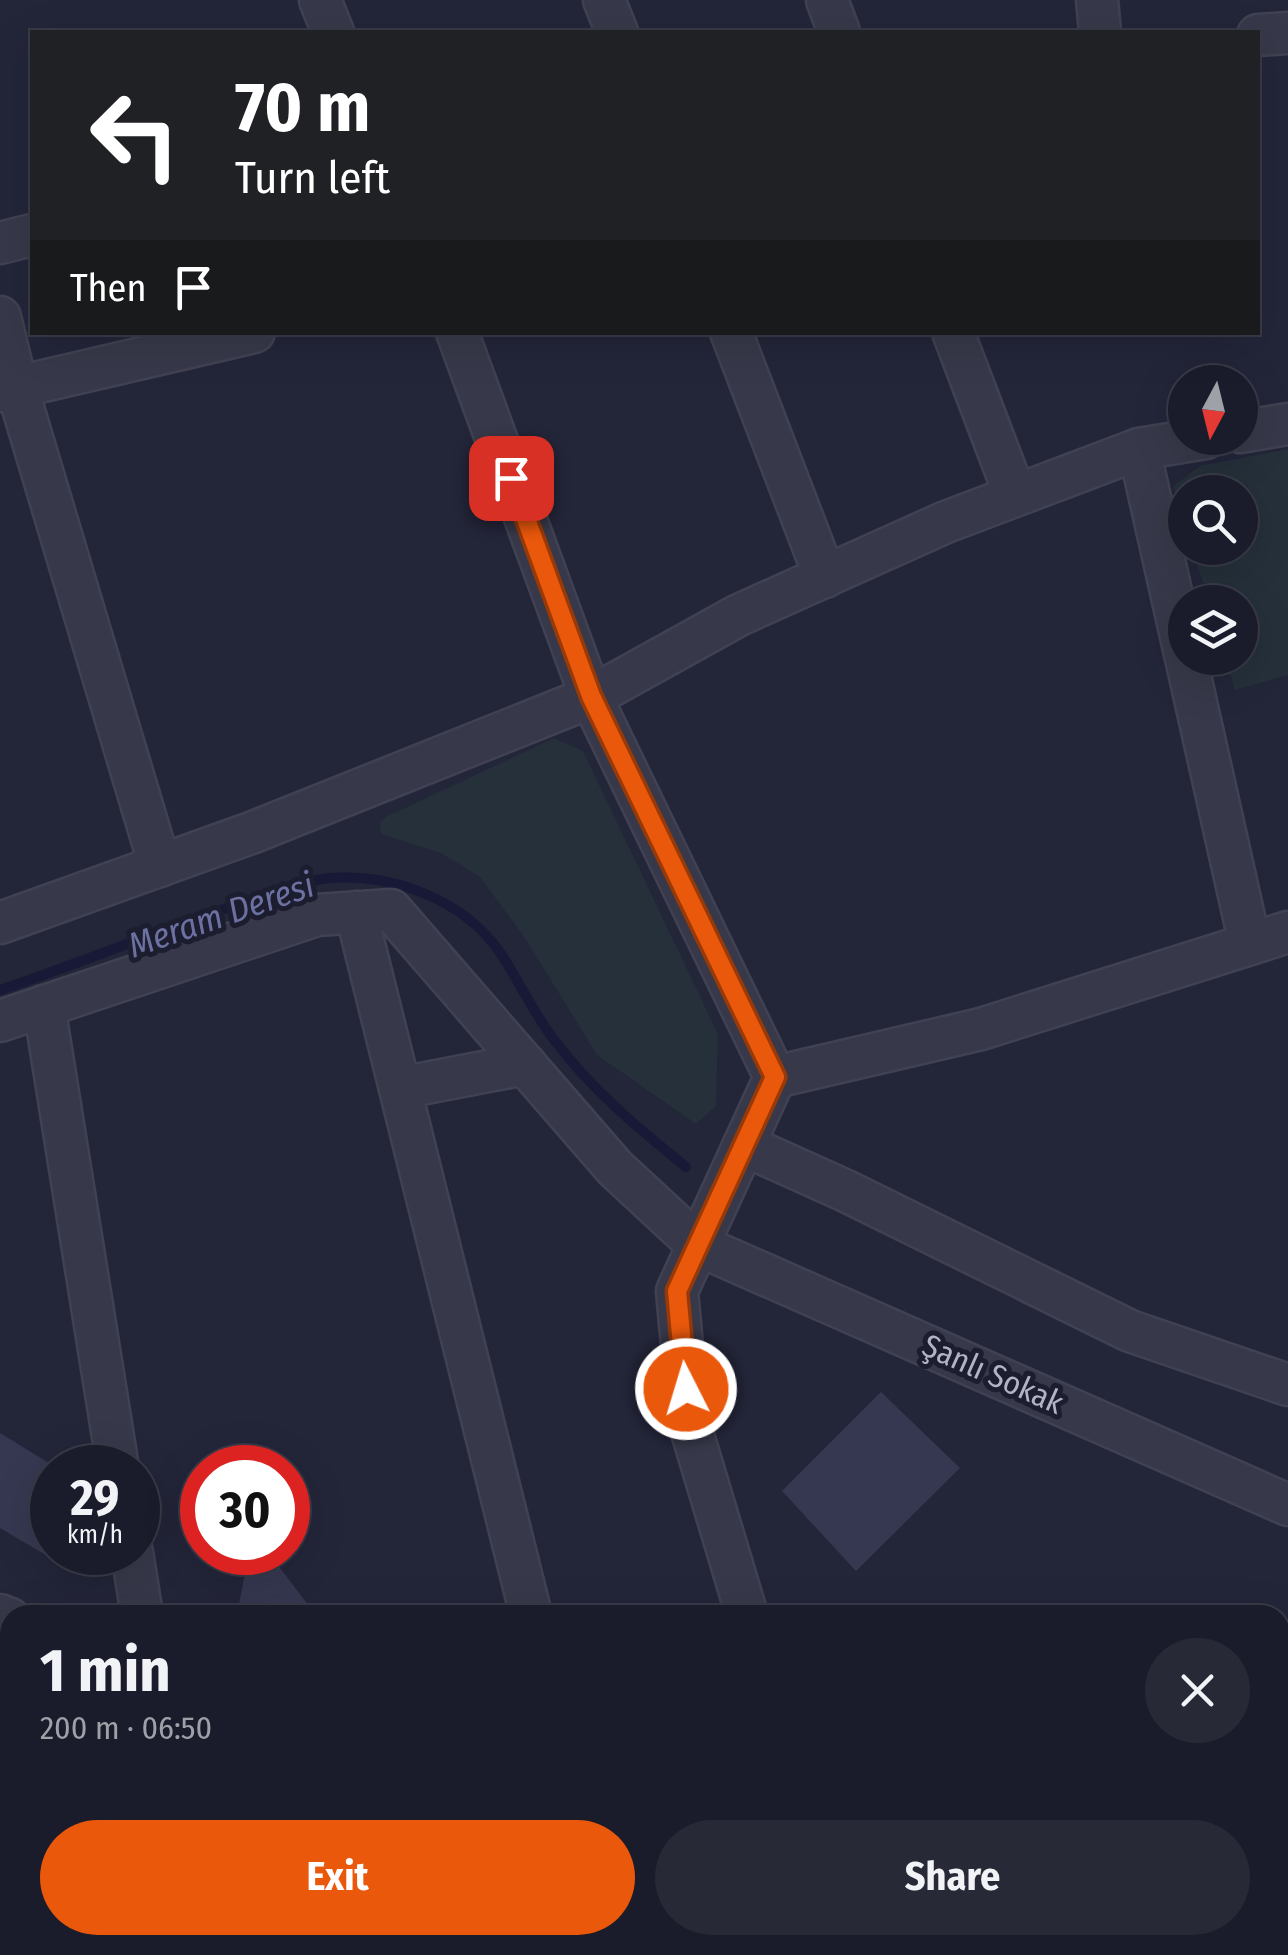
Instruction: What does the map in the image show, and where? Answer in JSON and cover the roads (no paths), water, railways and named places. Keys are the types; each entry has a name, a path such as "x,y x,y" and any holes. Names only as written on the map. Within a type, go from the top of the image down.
{"street":[{"path":"320,0 333,30"},
{"path":"604,0 615,30"},
{"path":"827,0 838,30"},
{"path":"1096,0 1100,30"},
{"path":"1260,35 1288,33"},
{"path":"0,243 30,235"},
{"path":"0,317 9,389 160,866"},
{"path":"9,389 241,335"},
{"path":"458,335 591,696 775,1077"},
{"path":"732,335 825,577"},
{"path":"954,335 1015,496"},
{"path":"1258,429 1288,424"},
{"path":"0,923 160,866 591,696 739,615 946,522 1139,449 1168,444"},
{"path":"1139,449 1169,585"},
{"path":"1189,675 1250,944"},
{"name":"Şanlı Sokak","path":"356,912 391,910 615,1168 698,1245 1288,1504"},
{"path":"0,1021 317,916 356,912 529,1605"},
{"path":"775,1077 981,1029 1288,932"},
{"path":"44,1006 114,1445"},
{"path":"400,1088 525,1064"},
{"path":"743,1605 689,1422 677,1291 775,1077"},
{"path":"744,1145 846,1190 1130,1331 1288,1386"},
{"path":"136,1575 140,1605"}],"waterway":[{"name":"Meram Deresi","path":"0,990 219,910 311,881 355,878 402,886 446,904 484,933 569,1059 617,1108 686,1167"}]}
